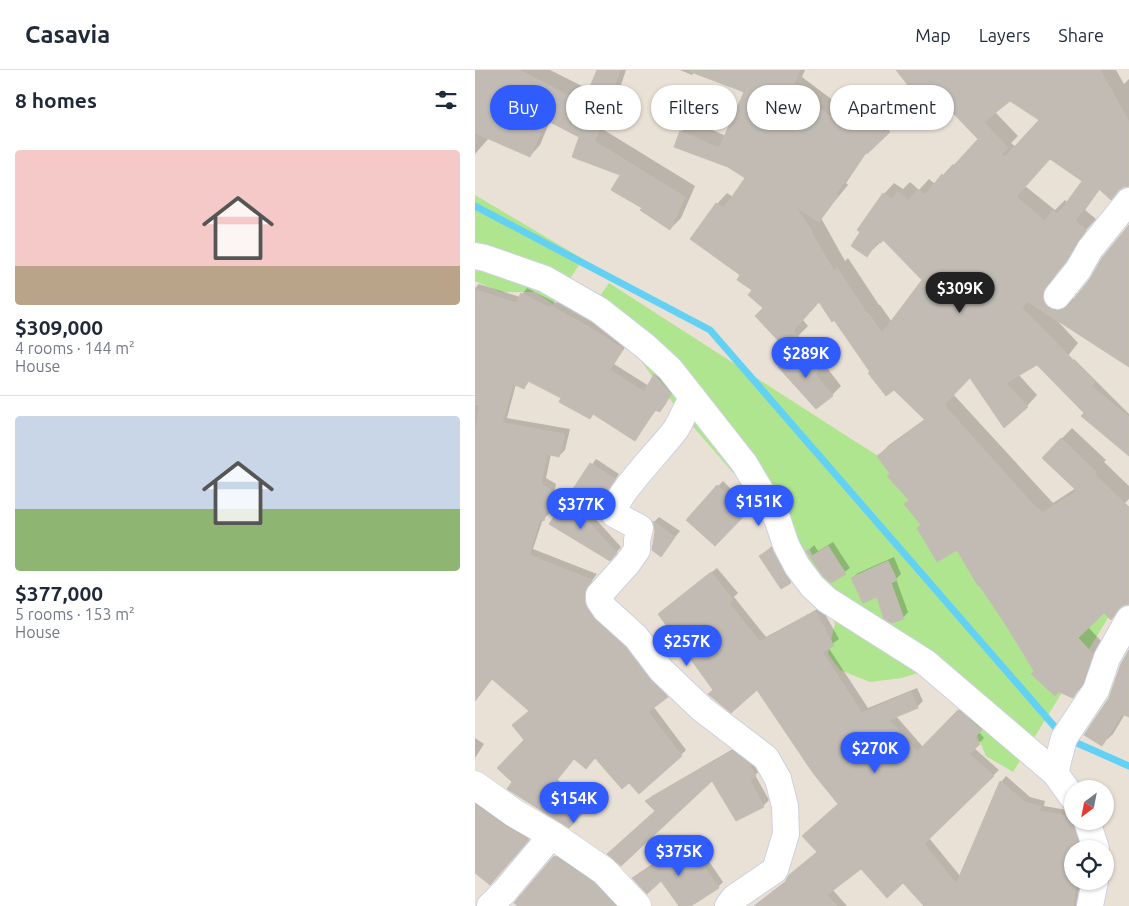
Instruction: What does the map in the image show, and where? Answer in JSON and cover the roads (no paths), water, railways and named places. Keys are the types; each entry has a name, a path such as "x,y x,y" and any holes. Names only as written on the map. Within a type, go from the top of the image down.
{"street":[{"path":"1057,296 1078,270 1090,249 1129,201"},
{"path":"475,256 545,279 599,310 645,346 670,369 744,464 777,518 786,545 797,566 812,586 827,600 925,662 1055,772 1064,785"},
{"path":"692,397 675,429 636,476 614,507 614,514 640,528 640,533 637,540 637,550 599,595 599,600 605,609 636,637 661,670 703,709 766,758 778,779 785,806 786,834 775,870 734,898 728,906"},
{"path":"1055,772 1064,738 1096,690 1107,658 1129,619"},
{"path":"475,785 514,813 552,835 604,871 637,906"},
{"path":"490,906 552,835"},
{"path":"1090,906 1093,890"}],"waterway":[{"path":"475,206 710,330 1061,734"},
{"path":"1070,740 1129,766"}]}
